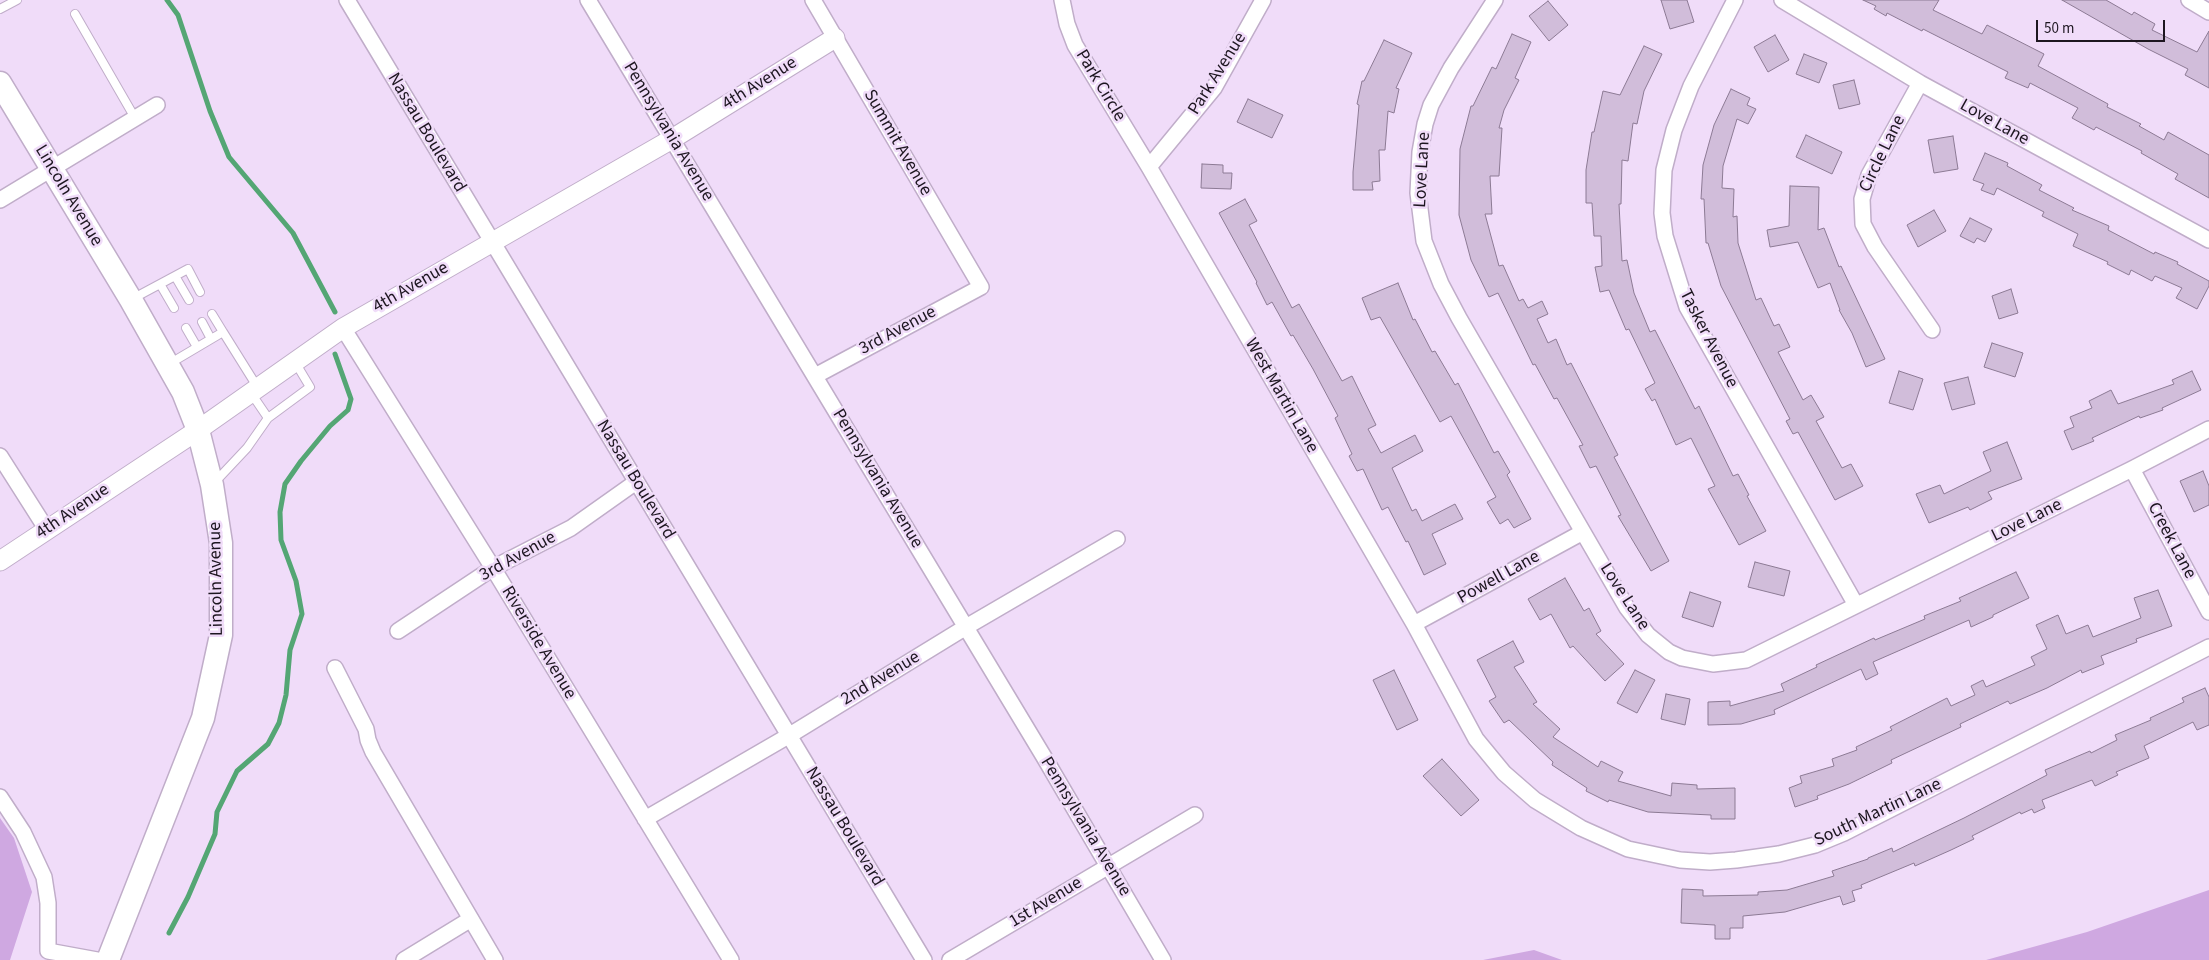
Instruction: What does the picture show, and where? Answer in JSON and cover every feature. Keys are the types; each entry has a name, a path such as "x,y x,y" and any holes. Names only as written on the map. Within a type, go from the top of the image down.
{"main road":[{"name":"Lincoln Avenue","path":"0,83 131,300 183,392 198,430 212,485 220,543 220,635 203,718 108,960"}],"street":[{"name":"Nassau Boulevard","path":"347,0 924,960"},
{"name":"Pennsylvania Avenue","path":"588,0 966,627 1163,960"},
{"name":"Summit Avenue","path":"813,0 980,287"},
{"name":"Park Circle","path":"1062,0 1075,45 1149,167"},
{"name":"Park Avenue","path":"1149,167 1214,88 1263,0"},
{"name":"Love Lane","path":"1495,0 1473,32 1431,106 1420,152 1418,193 1424,241 1441,284 1459,318 1627,608 1658,644 1682,658 1713,664 1746,660 2132,470 2209,428"},
{"name":"Tasker Avenue","path":"1735,0 1691,86 1674,130 1664,170 1662,213 1665,236 1687,307 1856,605"},
{"name":"Love Lane","path":"1782,0 1920,82 2209,240"},
{"path":"2189,0 2209,12"},
{"name":"4th Avenue","path":"0,561 198,430 343,328 672,139 835,38"},
{"name":"Circle Lane","path":"1920,82 1869,175 1862,200 1863,224 1875,247 1932,330"},
{"path":"0,200 157,105"},
{"name":"West Martin Lane","path":"1149,167 1414,624"},
{"name":"3rd Avenue","path":"815,376 980,287"},
{"name":"Riverside Avenue","path":"343,328 493,568 731,960"},
{"path":"0,456 47,530"},
{"name":"Creek Lane","path":"2132,470 2209,612"},
{"name":"3rd Avenue","path":"398,630 493,568 571,528 636,482"},
{"name":"Powell Lane","path":"1414,624 1583,532"},
{"name":"2nd Avenue","path":"645,818 790,735 966,627 1117,539"},
{"name":"South Martin Lane","path":"1414,624 1476,739 1504,773 1534,800 1581,828 1628,849 1680,860 1710,862 1779,854 1815,845 1844,833 2209,647"},
{"path":"335,668 366,728 373,752 496,960"},
{"path":"0,798 23,832 44,877 48,903 45,955 97,960"},
{"name":"1st Avenue","path":"950,960 1195,814"},
{"path":"404,960 471,919"}],"lane":[{"path":"0,9 12,1"},
{"path":"76,14 135,118"},
{"path":"131,300 188,268 200,292"},
{"path":"175,276 188,300"},
{"path":"160,284 174,308"},
{"path":"212,314 268,418"},
{"path":"202,322 212,339"},
{"path":"186,328 197,347"},
{"path":"168,364 223,332"},
{"path":"212,485 247,448 268,418 310,387 295,361"}],"shaded area":[{"path":"0,818 14,838 32,892 10,960 0,960"},
{"path":"2209,890 2209,960 1986,960 2087,932"},
{"path":"1534,950 1562,960 1483,960"}],"building":[{"path":"1661,0 1687,0 1694,22 1670,29"},
{"path":"1863,0 1939,0 1933,10 1982,34 1987,25 2044,54 2038,66 2108,104 2107,107 2141,124 2139,126 2164,140 2168,132 2209,155 2209,198 2175,179 2178,174 2141,153 2142,151 2096,127 2094,130 2072,118 2078,108 2030,83 2028,88 2005,78 2008,72 1923,29 1922,31 1887,13 1886,16 1874,9 1876,6"},
{"path":"2062,0 2106,0 2132,15 2134,12 2155,24 2152,30 2197,52 2209,31 2209,88 2185,75 2188,69 2148,49"},
{"path":"1548,1 1568,25 1549,41 1529,16"},
{"path":"1512,34 1531,42 1515,78 1519,80 1504,110 1499,128 1502,128 1499,176 1490,176 1492,214 1485,214 1499,266 1503,265 1519,301 1523,299 1528,308 1542,301 1548,314 1537,319 1548,343 1556,339 1567,365 1571,363 1618,455 1614,457 1669,561 1651,571 1618,516 1621,515 1596,466 1590,468 1579,446 1583,445 1557,398 1554,399 1535,364 1533,365 1498,293 1489,297 1471,260 1459,215 1460,149 1471,106 1473,106 1492,67 1496,69"},
{"path":"1775,35 1789,60 1768,72 1754,47"},
{"path":"1384,40 1412,53 1396,88 1399,89 1394,113 1388,111 1385,150 1379,150 1380,181 1372,182 1373,190 1353,190 1359,105 1357,104 1362,81 1364,81"},
{"path":"1644,46 1662,54 1644,91 1637,124 1633,123 1628,161 1622,160 1621,204 1619,204 1622,261 1627,260 1634,293 1650,332 1655,330 1695,409 1699,406 1733,476 1738,474 1749,495 1747,496 1766,531 1739,545 1708,489 1715,486 1691,438 1676,445 1655,399 1652,401 1645,389 1655,383 1629,329 1626,330 1609,290 1600,292 1595,267 1602,266 1601,236 1594,236 1592,203 1586,203 1586,170 1592,132 1594,132 1603,91 1620,95"},
{"path":"1804,54 1827,63 1819,83 1796,74"},
{"path":"1854,80 1860,104 1839,109 1833,85"},
{"path":"1731,89 1750,98 1747,105 1756,109 1748,124 1737,119 1723,166 1722,188 1734,189 1733,217 1737,216 1738,243 1756,300 1761,298 1774,326 1779,324 1790,347 1778,352 1803,400 1811,395 1824,417 1816,421 1842,468 1851,464 1863,486 1835,500 1798,432 1793,434 1786,421 1790,419 1721,286 1708,243 1706,243 1704,199 1701,199 1703,165 1714,125"},
{"path":"1248,99 1283,115 1272,138 1237,122"},
{"path":"1806,135 1842,152 1832,174 1796,157"},
{"path":"1953,136 1958,169 1934,173 1928,140"},
{"path":"1985,153 2008,163 2007,166 2042,185 2039,190 2074,208 2072,210 2109,226 2108,230 2154,254 2155,252 2178,262 2177,264 2209,281 2209,286 2197,309 2176,298 2182,288 2155,276 2152,281 2131,270 2129,275 2107,264 2108,262 2073,246 2078,234 2042,216 2044,212 1997,188 1994,195 1981,190 1984,184 1973,180"},
{"path":"1202,164 1223,165 1223,173 1232,173 1231,189 1201,188"},
{"path":"1790,186 1819,187 1818,230 1824,228 1839,267 1841,266 1885,359 1866,367 1852,333 1839,310 1830,283 1818,288 1798,242 1770,247 1767,230 1789,226"},
{"path":"1245,199 1257,221 1249,225 1292,308 1299,304 1342,381 1352,376 1376,425 1368,429 1381,453 1415,435 1423,451 1392,468 1412,511 1416,509 1422,521 1455,504 1463,519 1432,534 1446,564 1424,575 1408,541 1406,542 1388,507 1382,510 1363,469 1357,471 1349,456 1352,454 1335,418 1338,416 1313,369 1293,335 1291,336 1272,302 1267,305 1257,282 1219,213"},
{"path":"1934,210 1946,231 1918,247 1907,225"},
{"path":"1970,218 1992,229 1985,242 1977,238 1974,243 1960,236"},
{"path":"1398,283 1413,320 1415,319 1432,352 1435,351 1455,385 1458,383 1494,453 1498,451 1510,472 1507,475 1531,519 1514,528 1508,519 1500,524 1487,502 1496,497 1451,416 1440,422 1380,317 1371,320 1362,298"},
{"path":"2011,289 2018,313 1999,319 1992,296"},
{"path":"1992,343 2023,353 2015,377 1984,367"},
{"path":"1899,371 1923,379 1913,410 1889,403"},
{"path":"2192,371 2201,390 2162,408 2163,410 2140,418 2139,416 2092,438 2094,441 2072,450 2064,431 2074,427 2070,417 2092,408 2089,401 2111,390 2118,404 2174,384 2172,380"},
{"path":"1968,377 1975,404 1952,410 1944,383"},
{"path":"2007,442 2022,479 1988,492 1992,499 1970,510 1968,507 1929,523 1916,494 1940,485 1944,494 1991,471 1983,452"},
{"path":"2203,471 2209,486 2209,505 2194,512 2180,481"},
{"path":"1755,562 1790,571 1784,596 1748,587"},
{"path":"2016,572 2029,598 1993,615 1993,617 1971,627 1969,620 1873,662 1878,674 1866,680 1861,669 1774,710 1775,714 1741,724 1708,725 1708,702 1730,701 1730,706 1784,691 1781,684 1817,667 1816,665 1874,638 1875,640 1925,619 1924,616 1961,601 1959,598"},
{"path":"1565,578 1584,611 1589,608 1601,631 1596,634 1624,664 1605,681 1573,646 1570,648 1551,614 1540,620 1528,599"},
{"path":"2158,590 2172,626 2136,639 2137,642 2101,656 2104,664 2082,673 2081,670 2047,688 2010,704 2008,701 1960,724 1961,727 1891,760 1892,763 1849,784 1817,796 1818,799 1795,807 1789,788 1802,783 1800,776 1834,766 1832,759 1857,750 1856,747 1892,730 1890,727 1947,698 1951,706 1975,695 1971,686 1983,680 1986,687 2035,665 2031,657 2047,649 2036,625 2058,615 2066,634 2088,625 2093,637 2141,618 2134,598"},
{"path":"1690,592 1721,602 1713,627 1682,617"},
{"path":"1513,641 1524,662 1514,667 1537,702 1533,704 1560,729 1553,737 1598,767 1601,761 1623,772 1618,781 1671,796 1672,783 1697,785 1697,789 1735,788 1735,819 1711,819 1711,815 1648,812 1609,800 1608,802 1586,791 1587,788 1552,765 1553,762 1509,720 1504,723 1489,701 1496,697 1477,660"},
{"path":"1394,670 1418,720 1397,730 1373,680"},
{"path":"1635,670 1655,680 1637,713 1617,703"},
{"path":"2205,688 2209,697 2209,725 2197,730 2193,722 2144,746 2149,758 2116,772 2118,775 2095,786 2092,780 2042,800 2045,808 2034,813 2032,809 2021,814 2020,812 1972,836 1974,839 1951,850 1915,866 1914,863 1861,885 1862,888 1852,891 1855,901 1843,905 1840,896 1785,912 1743,916 1743,928 1730,928 1730,939 1715,939 1715,925 1681,923 1682,889 1703,890 1703,896 1758,895 1758,892 1787,890 1834,876 1832,871 1868,859 1892,848 1893,852 1964,818 2047,775 2045,770 2090,751 2091,753 2117,740 2115,735 2151,720 2150,718 2184,702 2182,698"},
{"path":"1666,694 1690,699 1685,725 1661,719"},
{"path":"1442,759 1479,800 1461,816 1423,776"}],"waterway":[{"path":"167,0 178,15 210,111 229,157 293,233 335,312"},
{"path":"169,933 188,897 215,834 217,812 237,771 268,744 279,723 286,695 290,650 302,614 296,581 281,540 280,512 285,484 330,426 348,410 351,399 335,354"}]}
